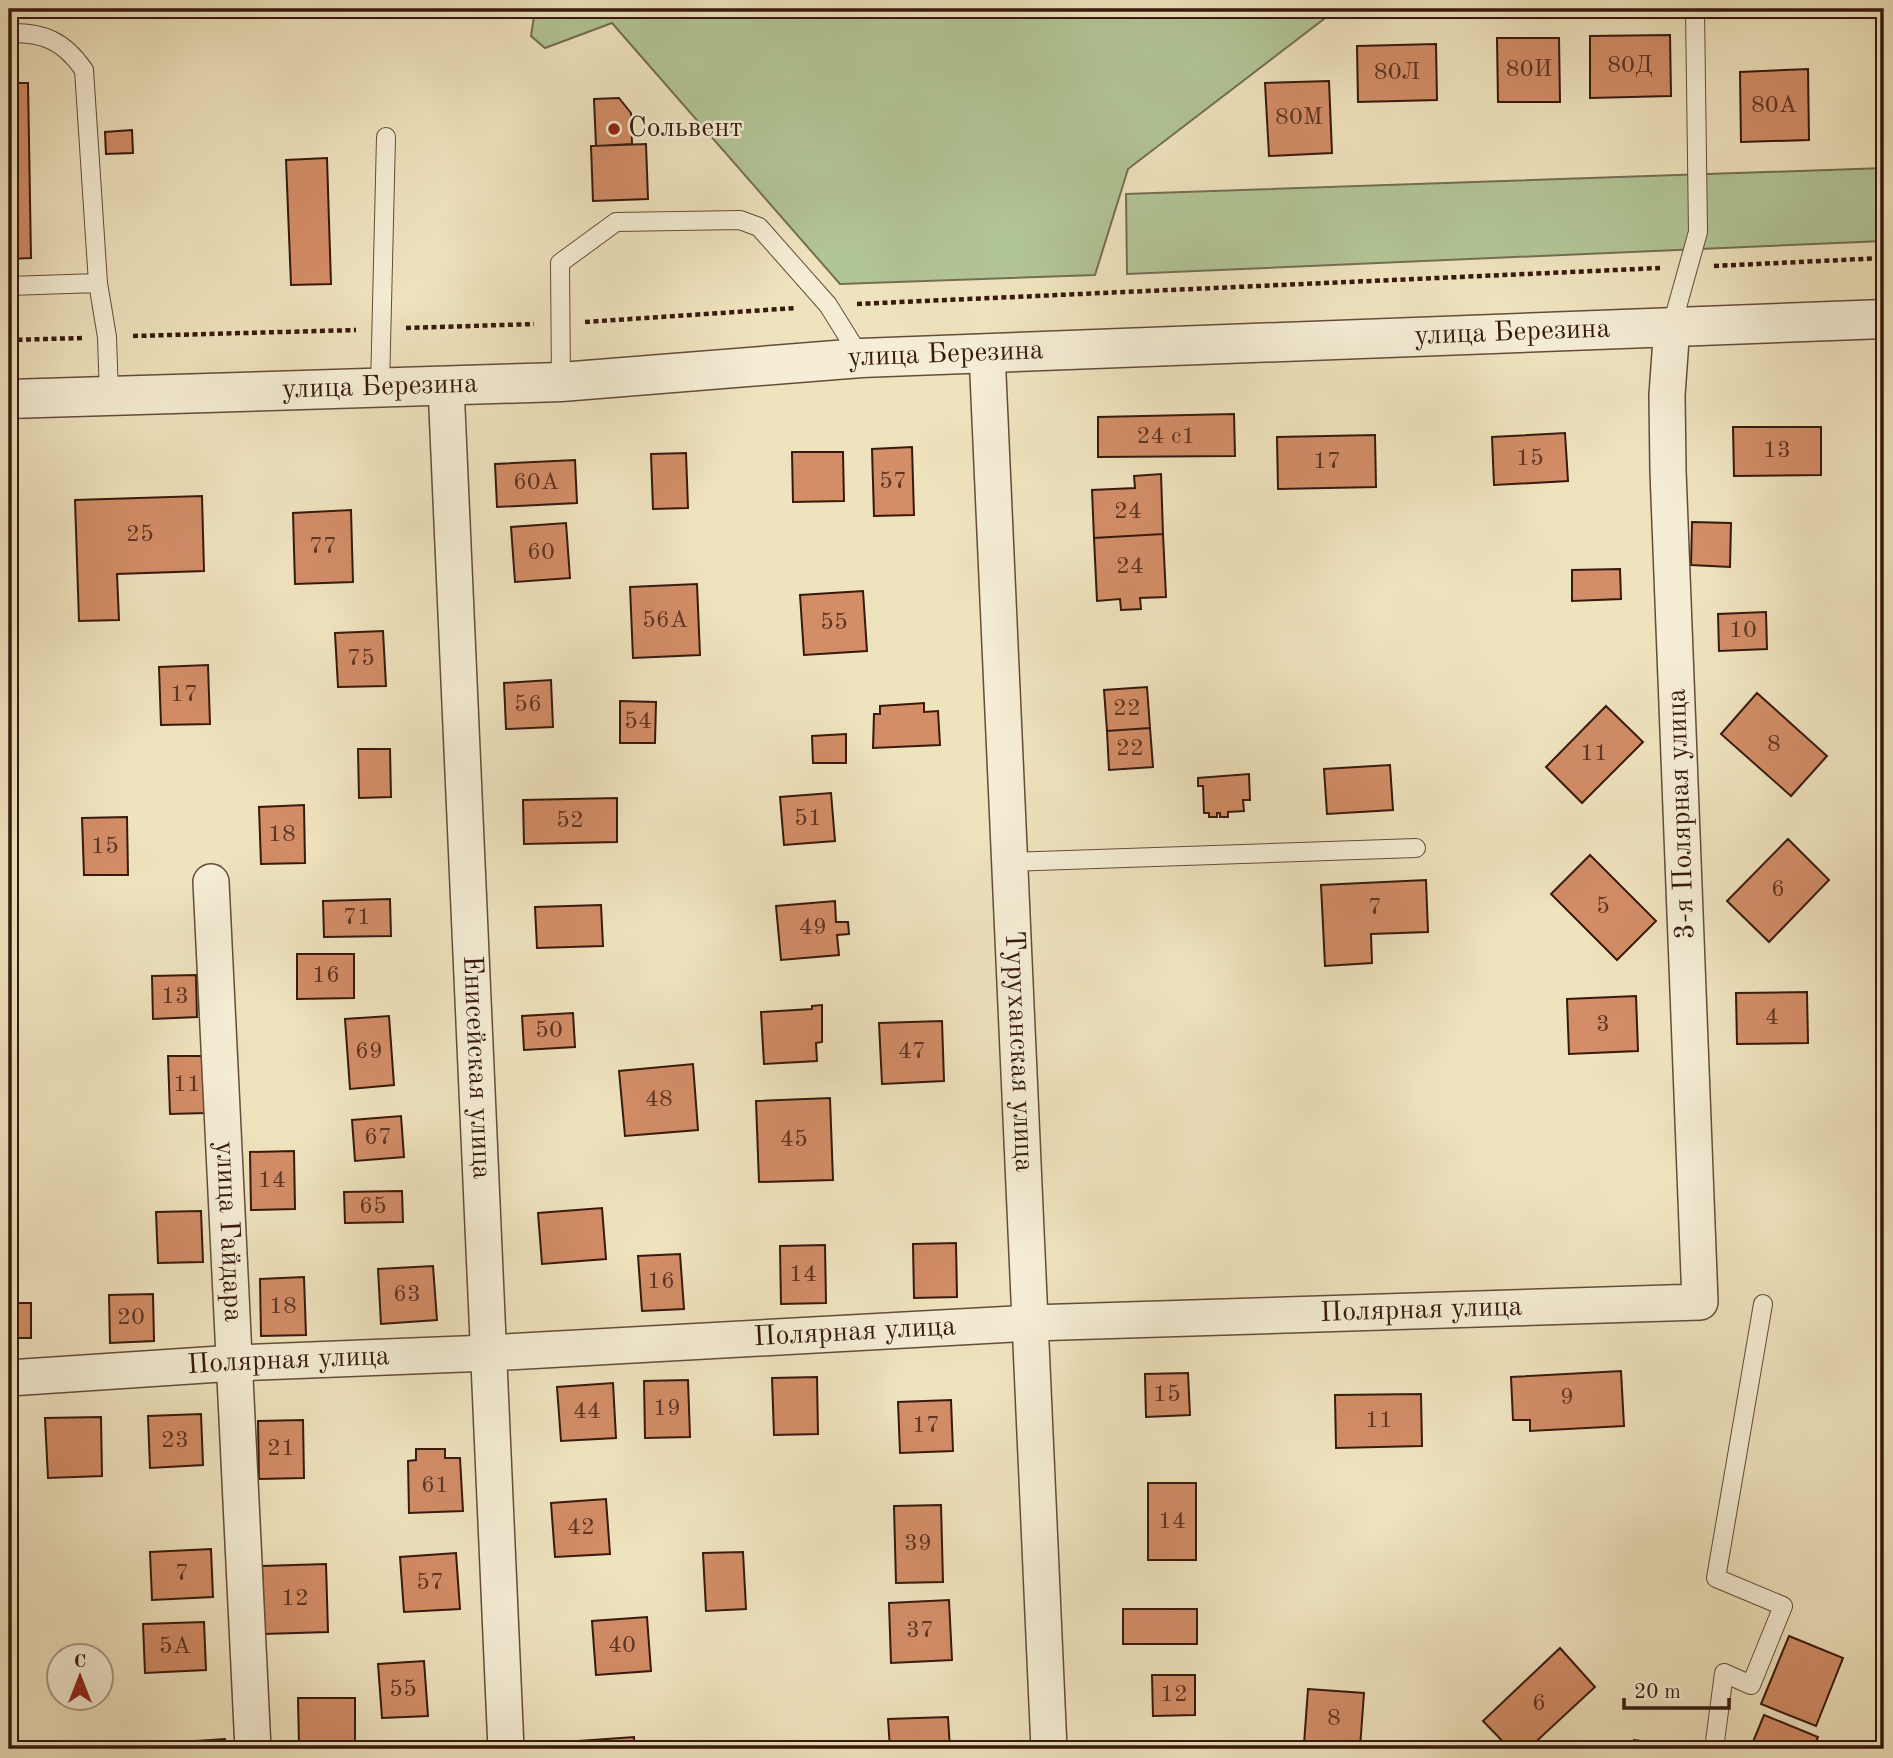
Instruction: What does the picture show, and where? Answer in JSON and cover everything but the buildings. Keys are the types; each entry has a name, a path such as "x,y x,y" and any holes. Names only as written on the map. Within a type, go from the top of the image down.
{"street":[{"name":"улица Березина","path":"9,399 561,382 861,358 987,352 1884,319"},
{"name":"3-я Полярная улица","path":"1672,325 1667,395 1668,471 1700,1302"},
{"name":"Туруханская улица","path":"987,352 1049,1749"},
{"name":"Енисейская улица","path":"446,386 506,1749"},
{"name":"улица Гайдара","path":"212,882 253,1749"},
{"name":"Полярная улица","path":"9,1378 235,1363 488,1353 1031,1323 1700,1302"}],"lane":[{"path":"1672,325 1698,232 1695,9"},
{"path":"9,33 44,35 76,58 84,70 98,283 107,337 109,396"},
{"path":"380,388 384,329 386,137"},
{"path":"561,382 560,263 616,222 740,220 759,227 828,305 861,358"},
{"path":"9,286 98,283"},
{"path":"1009,862 1416,848"},
{"path":"1714,1749 1724,1673 1751,1685 1783,1606 1716,1578 1763,1304"}],"path":[{"path":"9,340 562,324 828,305 1884,258"}],"green space":[{"path":"535,9 1337,9 1128,169 1095,275 840,284 612,23 545,48 531,36"},
{"path":"1884,168 1884,241 1127,274 1126,194"}],"place":[{"name":"Сольвент","path":"614,129"}]}
